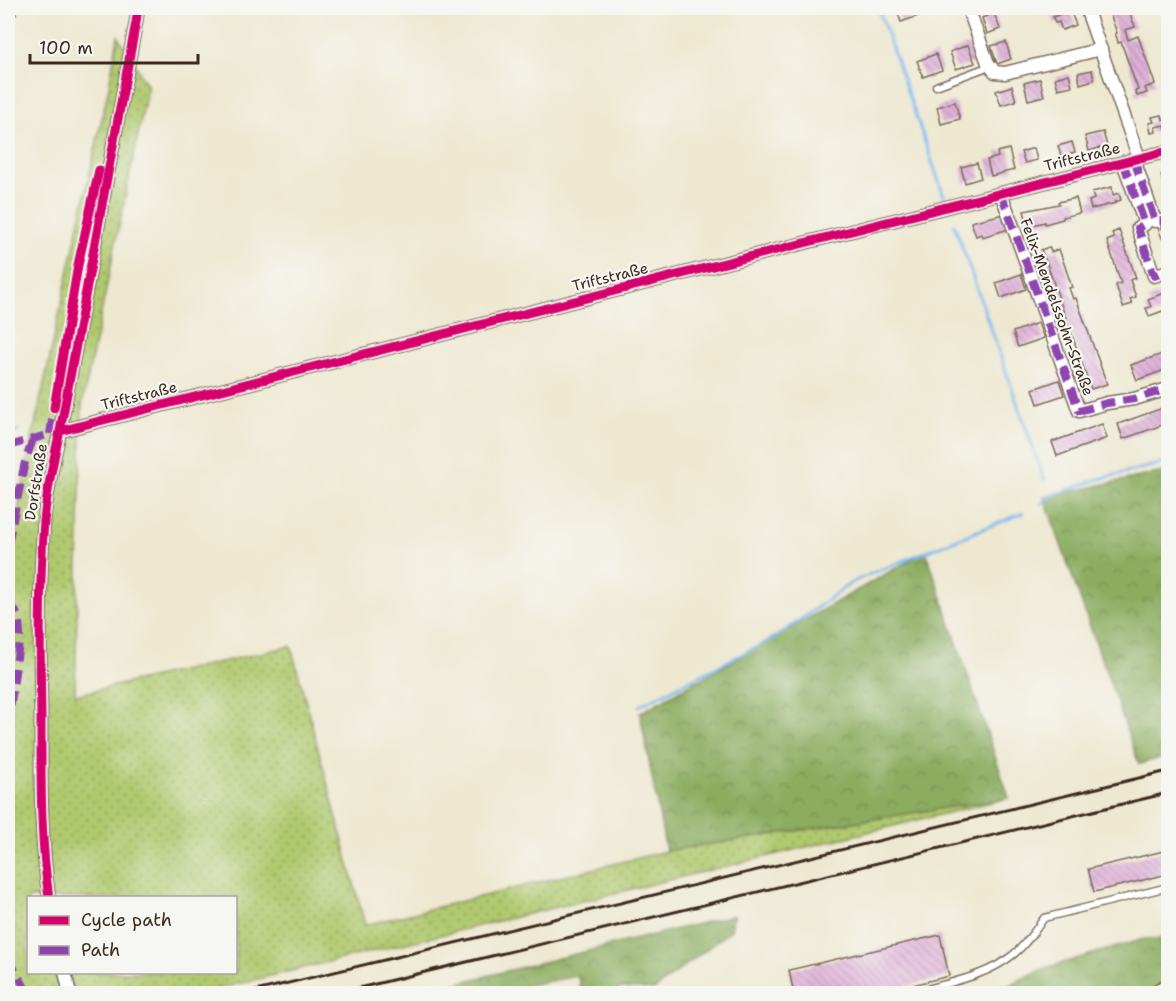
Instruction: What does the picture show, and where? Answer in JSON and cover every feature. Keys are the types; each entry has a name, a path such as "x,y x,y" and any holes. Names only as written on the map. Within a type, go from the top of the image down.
{"street":[{"name":"Dorfstraße","path":"49,896 41,816 40,672 44,519 51,470 138,8"},
{"path":"968,8 988,63 995,72 1005,73 1101,49"},
{"path":"1086,8 1101,49 1150,223"},
{"name":"Triftstraße","path":"60,431 1168,151"},
{"name":"Felix-Mendelssohn-Straße","path":"1001,193 1079,411 1168,389"},
{"path":"1168,235 1163,221 1138,228 1154,276 1168,271"},
{"path":"1155,993 1168,987"}],"lane":[{"path":"936,86 990,66"},
{"path":"910,993 984,973 1014,955 1044,918 1168,887"}],"green space":[{"path":"118,36 148,87 82,405 75,695 291,646 365,925 666,851 1009,798 200,993 8,994 8,571 26,466"},
{"path":"1168,471 1168,756 1139,764 1044,497"},
{"path":"926,551 1009,798 666,851 640,713"},
{"path":"734,915 731,930 654,990 619,988 617,993 576,993 580,983 577,976 514,988 501,993 417,993"},
{"path":"1168,938 1168,993 991,994 1042,969 1144,939"}],"building":[{"path":"8,8 15,8 16,15 8,16"},
{"path":"896,8 915,8 918,16 901,22"},
{"path":"1108,8 1128,8 1135,27 1125,30 1128,40 1138,36 1155,84 1145,88 1147,93 1137,96 1135,91 1138,90 1121,42 1118,43"},
{"path":"1070,10 1076,25 1062,30 1059,22 1055,23 1053,17"},
{"path":"994,13 1000,29 987,34 982,18"},
{"path":"1006,42 1011,59 997,64 991,46"},
{"path":"968,45 975,63 956,69 950,52"},
{"path":"936,54 942,70 923,77 917,61"},
{"path":"1092,70 1094,80 1080,84 1078,73"},
{"path":"1069,74 1072,86 1058,89 1055,78"},
{"path":"1040,79 1044,96 1028,100 1024,83"},
{"path":"1012,86 1016,101 1001,105 996,91"},
{"path":"955,102 960,119 941,124 937,107"},
{"path":"1162,115 1163,120 1168,118 1168,129 1166,130 1165,125 1155,127 1156,132 1151,133 1149,123 1154,122 1152,117"},
{"path":"1103,132 1107,146 1089,151 1085,136"},
{"path":"1072,142 1075,152 1061,156 1058,146"},
{"path":"1034,148 1037,160 1025,163 1021,152"},
{"path":"1009,149 1014,170 991,176 987,160 998,157 997,152"},
{"path":"977,163 981,178 965,183 961,167"},
{"path":"1168,173 1168,190 1165,191 1161,175"},
{"path":"1112,187 1113,195 1119,193 1121,200 1091,209 1089,201 1094,199 1092,192"},
{"path":"1076,198 1080,213 1045,224 1045,222 1028,226 1024,211"},
{"path":"1004,214 1009,229 982,237 982,234 976,236 971,222"},
{"path":"1119,230 1136,278 1130,280 1136,297 1130,299 1132,304 1123,307 1116,285 1121,283 1107,241 1114,238 1112,233"},
{"path":"1049,247 1051,252 1059,249 1072,287 1069,288 1073,299 1076,298 1107,384 1091,389 1041,250"},
{"path":"1021,274 1026,289 1001,298 996,283"},
{"path":"1167,292 1168,309 1149,316 1146,308 1151,307 1148,299"},
{"path":"1038,323 1044,338 1018,347 1013,332"},
{"path":"1168,352 1168,369 1137,380 1131,365"},
{"path":"1059,380 1064,395 1038,404 1033,389"},
{"path":"1168,406 1168,423 1123,439 1118,424"},
{"path":"1102,424 1107,438 1057,456 1052,442"},
{"path":"1168,850 1168,874 1094,892 1088,869"},
{"path":"940,935 949,976 876,994 794,994 789,970"}],"waterway":[{"path":"878,8 944,196"},
{"path":"954,224 1044,479"},
{"path":"8,434 18,431"},
{"path":"1041,504 1050,496 1099,479 1168,462"},
{"path":"639,706 776,637 851,583 1023,513"}],"railway":[{"path":"243,994 1168,771"},
{"path":"334,994 1168,793"}],"marked path":[{"path":"1134,160 1155,221 1163,221 1168,235"},
{"path":"1123,162 1145,224 1138,228 1154,276 1168,271"},
{"path":"1001,193 1079,411 1168,389"},
{"path":"50,434 55,402"},
{"path":"8,446 54,433"},
{"path":"8,544 25,462 33,439"},
{"path":"8,603 17,614 20,635 8,725"},
{"path":"8,958 27,994"}],"cycle path":[{"path":"49,896 41,784 40,618 44,521 50,476 138,8"},
{"path":"60,431 1168,151"},
{"path":"54,408 78,265 99,170"}]}
